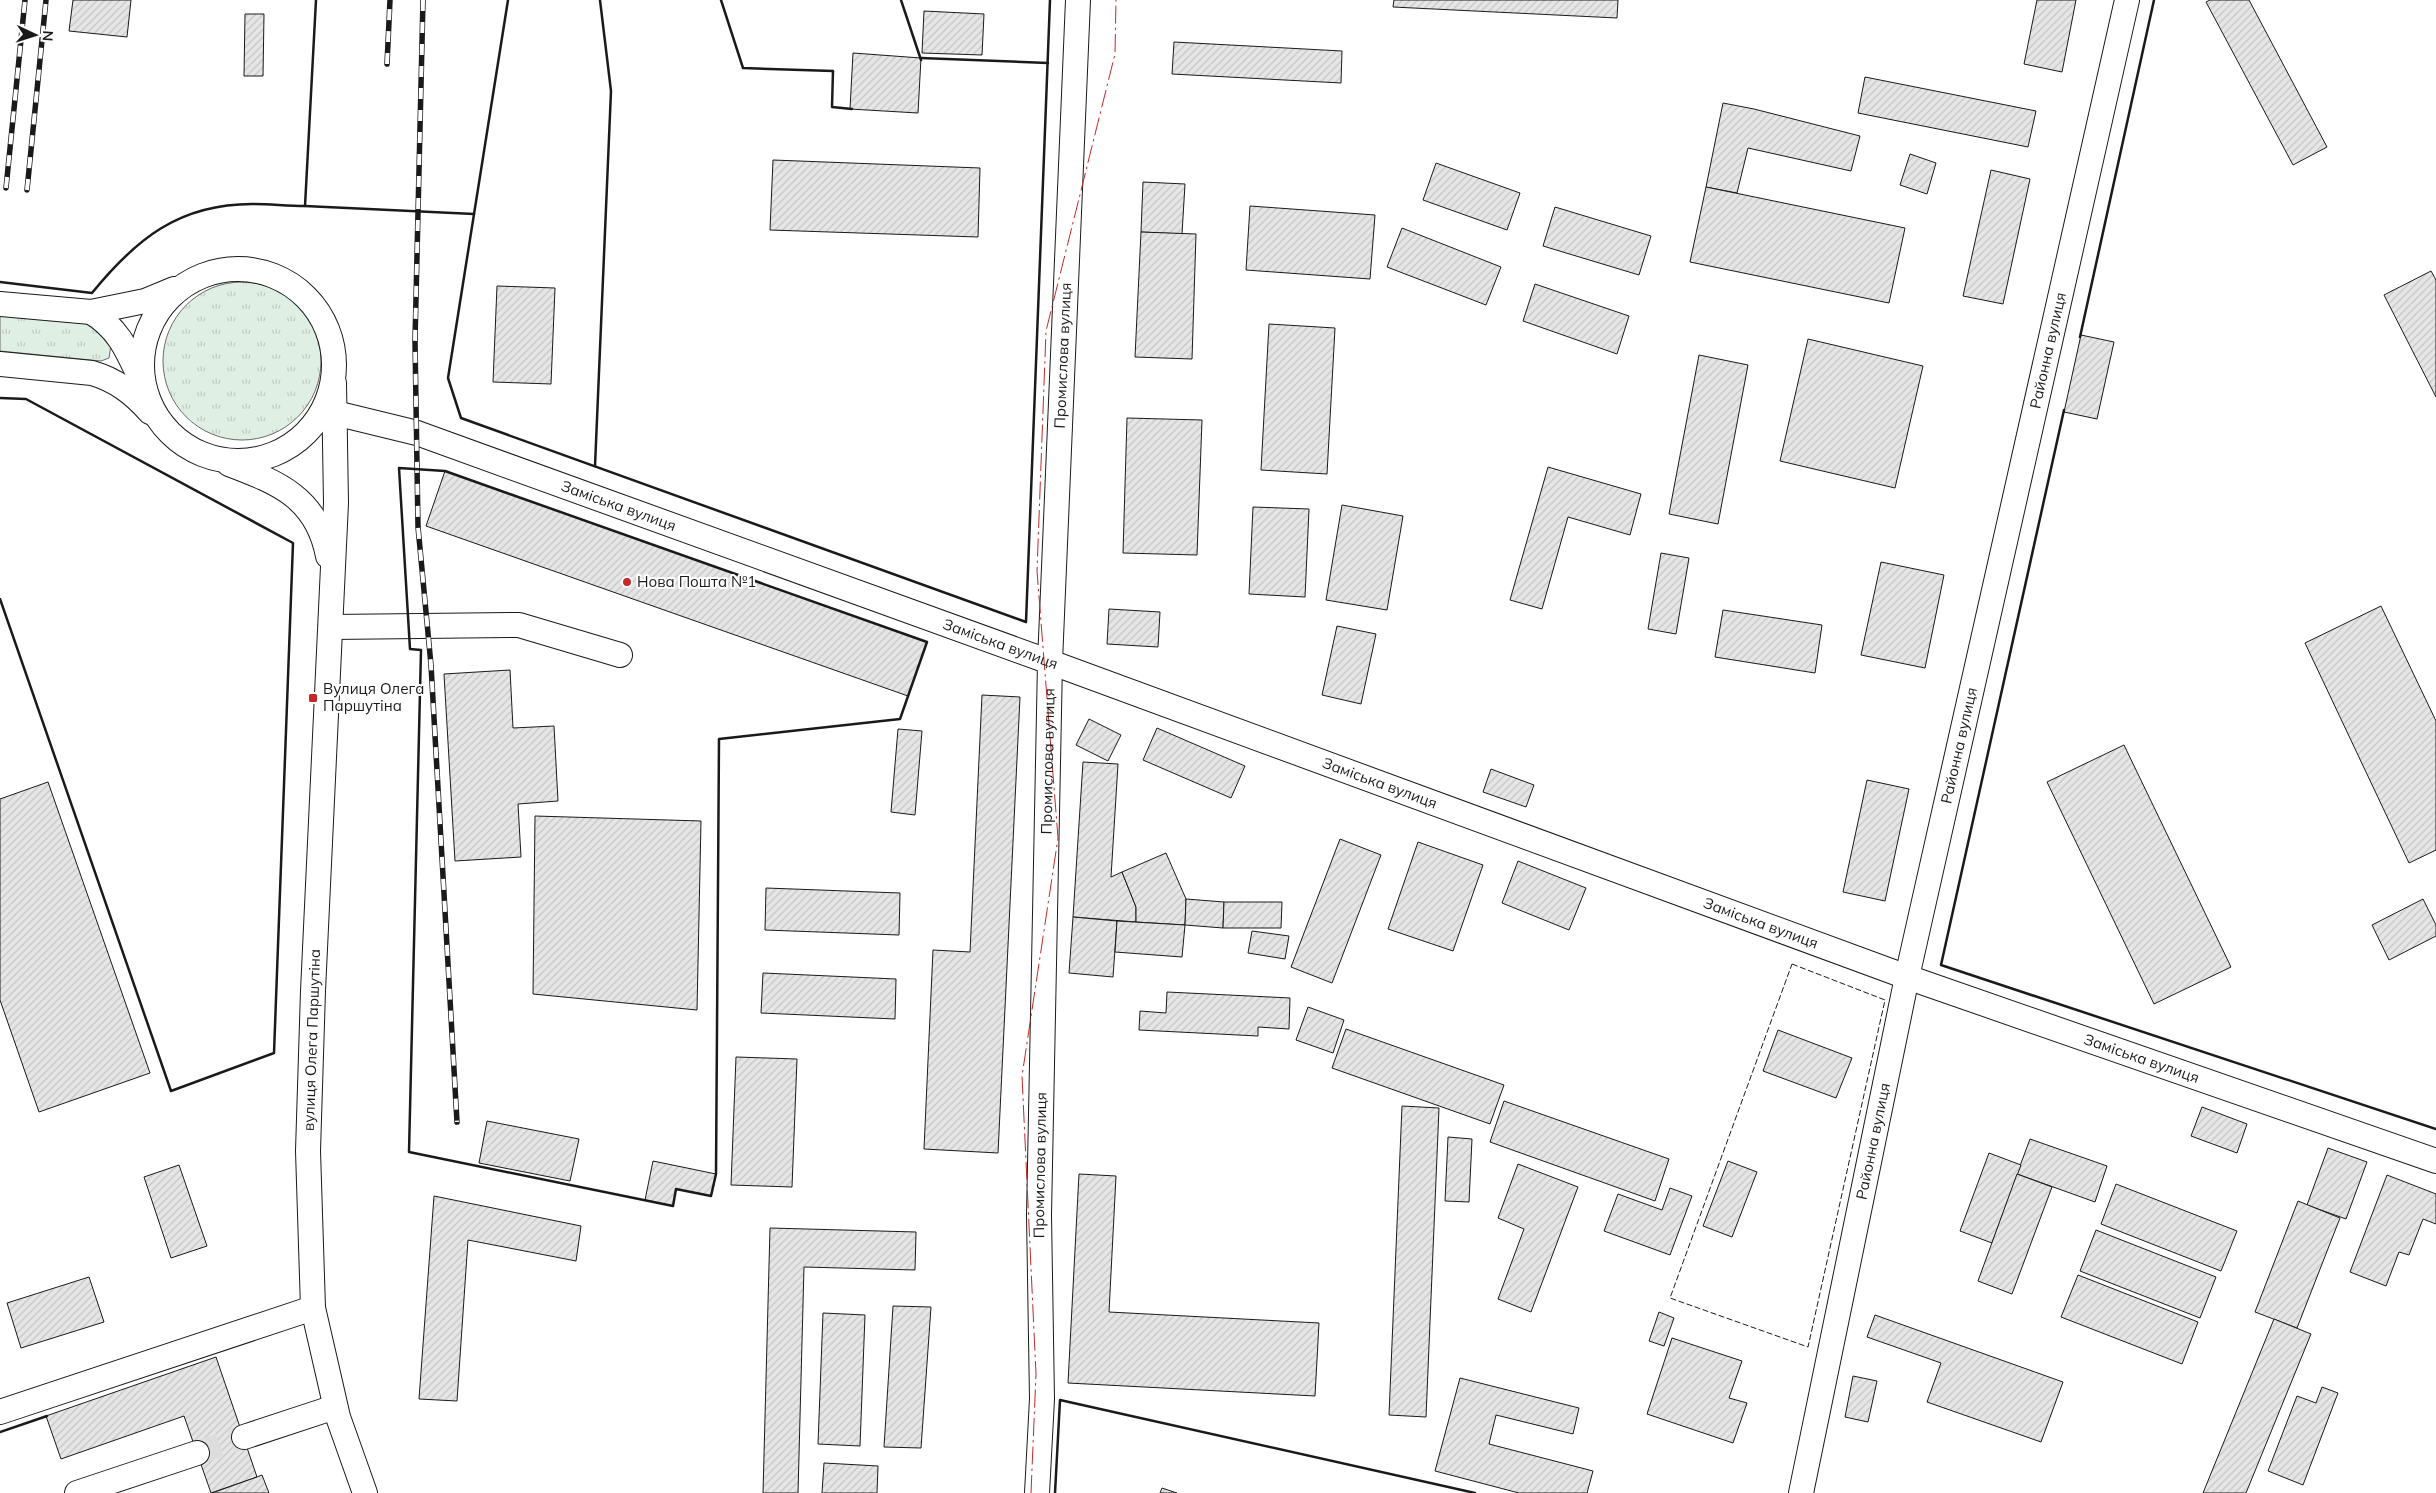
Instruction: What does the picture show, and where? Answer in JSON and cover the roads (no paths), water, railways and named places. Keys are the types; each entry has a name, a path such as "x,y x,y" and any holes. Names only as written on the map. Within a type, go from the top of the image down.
{"street":[{"name":"Промислова вулиця","path":"1038,1493 1042,1399 1039,1215 1050,662 1078,0"},
{"name":"Районна вулиця","path":"1801,1493 1907,977 2127,0"},
{"path":"0,304 91,312 145,301 215,270 238,268 272,274 302,292 324,321 334,354 334,383 328,414 303,436 276,453 246,461 214,458"},
{"path":"144,386 141,364 148,330 158,309 182,285"},
{"path":"91,312 118,333 144,386 156,416 169,432"},
{"path":"0,364 92,373 106,377 132,392 169,432"},
{"name":"Заміська вулиця","path":"328,414 417,433 1050,662 1907,977 2436,1161"},
{"name":"вулиця Олега Паршутіна","path":"328,414 336,503 312,991 309,1121 313,1308 335,1407 364,1493"},
{"name":"вулиця Олега Паршутіна","path":"169,432 194,451 281,485 303,502 316,520 326,544 333,580"},
{"path":"331,627 519,625 620,656"},
{"path":"0,1412 313,1308"},
{"path":"244,1437 335,1407"},
{"path":"77,1493 196,1453"}],"tunnel":[{"path":"197,1453 244,1437"}],"railway":[{"path":"6,188 25,0"},
{"path":"27,190 46,0"},
{"path":"387,64 390,0"},
{"path":"423,0 415,341 418,527 431,665 457,1122"}],"place":[{"name":"Нова Пошта №1","path":"627,582"},
{"name":"Вулиця Олега Паршутіна","path":"313,698"}]}
